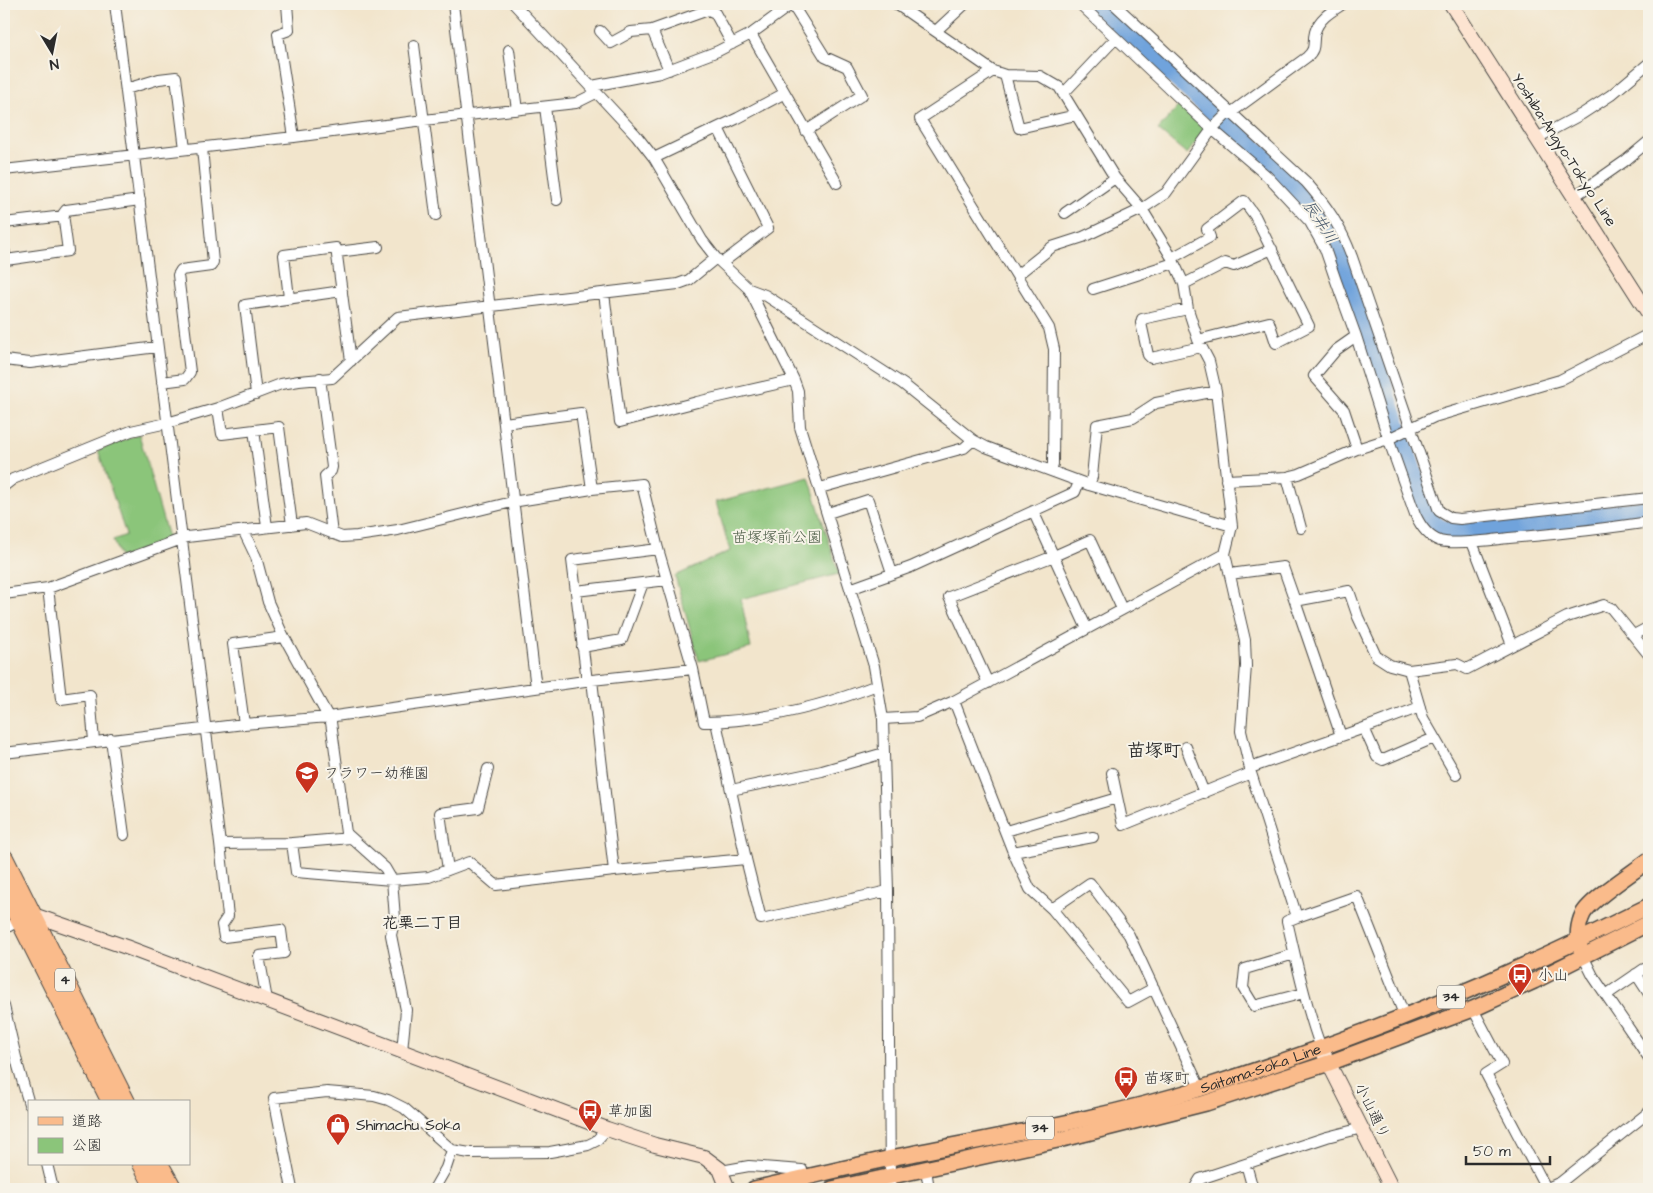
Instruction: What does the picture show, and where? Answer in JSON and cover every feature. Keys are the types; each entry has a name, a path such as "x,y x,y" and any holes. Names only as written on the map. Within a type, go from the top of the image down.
{"highway":[{"name":"4","path":"4,858 17,911 110,1100"},
{"name":"4","path":"4,889 125,1100"},
{"path":"143,1166 155,1189"},
{"path":"160,1166 173,1189"}],"main road":[{"path":"1583,956 1578,940 1583,913 1649,860"},
{"name":"Saitama-Soka Line","path":"754,1189 889,1158 1062,1124 1200,1088 1321,1048 1405,1017 1526,965 1649,906"},
{"name":"Saitama-Soka Line","path":"832,1189 890,1183 926,1169 1146,1119 1206,1103 1330,1063 1473,1008 1649,923"}],"street":[{"path":"115,4 220,844 228,916 222,926 224,937 281,930 284,953 259,956 267,1000"},
{"path":"287,4 289,30 278,34 294,137"},
{"path":"453,4 536,688"},
{"path":"514,4 636,135 654,158 702,240 719,260 749,289 798,391 800,427 874,666 884,719 888,891 890,1183"},
{"path":"4,170 202,148 424,120 576,104 594,90 660,73 718,51 751,34 792,4 825,58 847,67 862,95 806,131"},
{"path":"896,4 994,71 1005,74 1040,76 1059,87 1115,178 1142,209 1173,261 1184,284 1188,309 1200,343 1209,361 1216,391 1232,526 1225,554 1245,640 1246,666 1241,731 1251,771 1297,917"},
{"path":"936,31 965,4"},
{"path":"1080,4 1266,176 1310,222 1325,250 1420,524 1428,534 1441,541 1472,542 1649,522"},
{"path":"1114,4 1306,182 1332,213 1352,257 1437,507 1443,514 1451,518 1649,498"},
{"path":"1017,275 1052,247 1083,237 1142,209 1166,193 1213,129 1230,111 1313,51 1315,32 1320,21 1343,4"},
{"name":"Yoshiba-Angyo-Tokyo Line","path":"1451,4 1649,314"},
{"path":"600,31 611,43 631,32 652,30 708,10 716,13 732,44"},
{"path":"652,30 668,70"},
{"path":"751,34 837,183"},
{"path":"1063,94 1116,38"},
{"path":"414,45 436,215"},
{"path":"509,50 517,110"},
{"path":"1537,138 1582,114 1611,95 1649,63"},
{"path":"994,71 920,119 1049,328 1054,349 1053,464 1051,471"},
{"path":"1005,74 1019,128 1076,114"},
{"path":"126,89 159,79 176,77 185,149"},
{"path":"654,158 718,128 785,93"},
{"path":"545,107 557,200"},
{"path":"4,486 13,479 131,431 218,408 281,384 332,378 398,317 678,284 690,280 768,228 718,128"},
{"path":"1575,196 1625,161 1649,140"},
{"path":"162,382 185,379 190,372 178,275 181,270 211,266 213,262 202,148"},
{"path":"1065,213 1115,178"},
{"path":"4,248 6,260 68,251 64,216 66,210 140,200"},
{"path":"1093,290 1173,261 1210,237 1207,229 1244,201 1255,216 1309,326 1276,343 1269,322 1151,358 1148,355 1142,320 1188,309"},
{"path":"4,223 64,216"},
{"path":"337,252 378,247"},
{"path":"289,298 284,255 336,248 351,361"},
{"path":"1184,284 1225,263 1234,266 1272,249"},
{"path":"749,289 765,295 902,384 973,440 1006,455 1079,482 1232,526"},
{"path":"256,394 245,305 342,292"},
{"path":"604,293 620,422 696,402 794,380"},
{"path":"1226,480 1287,477 1299,474 1357,449 1389,438 1434,417 1560,380 1649,334"},
{"path":"1356,336 1336,350 1314,376 1344,410 1357,449"},
{"path":"4,360 30,363 157,346"},
{"path":"320,378 332,467 331,471 325,476 332,534"},
{"path":"1089,485 1092,477 1097,424 1132,418 1156,403 1216,391"},
{"path":"218,408 222,434 279,427 292,525"},
{"path":"504,423 581,413 592,490"},
{"path":"254,430 267,527"},
{"path":"820,488 964,448 973,440"},
{"path":"1287,477 1300,528"},
{"path":"850,589 911,567 1075,492 1079,482"},
{"path":"4,594 48,588 187,537 306,523 342,538 398,530 512,502 642,484 658,549 693,669 704,722 761,716 839,700 877,685"},
{"path":"828,513 868,500 892,573"},
{"path":"1034,511 1087,629"},
{"path":"243,530 256,557 268,602 284,637 331,722 346,834 385,868 392,880 395,918 391,935 406,1010 402,1051"},
{"path":"988,683 949,597 1090,540 1122,609"},
{"path":"1472,542 1512,645"},
{"path":"614,871 589,680 582,647 572,560 658,549"},
{"path":"884,719 917,717 954,701 1225,554"},
{"path":"1230,574 1283,567 1341,736"},
{"path":"576,591 667,580"},
{"path":"582,647 622,640 643,582"},
{"path":"48,588 61,699 90,695 94,741"},
{"path":"1295,601 1349,591 1358,617 1376,656 1390,665 1409,670 1458,664 1467,669 1567,617 1604,605 1611,608 1649,655"},
{"path":"1634,636 1649,627"},
{"path":"244,724 233,644 284,637"},
{"path":"4,753 205,728 328,717 589,680 693,669"},
{"path":"1409,670 1423,718 1456,775"},
{"path":"954,701 1013,852 1030,889 1052,909 1128,1002 1154,988"},
{"path":"1112,773 1123,825 1204,793 1251,771 1420,707"},
{"path":"716,722 761,919 888,891"},
{"path":"1364,728 1377,757 1383,760 1434,738"},
{"path":"111,739 124,835"},
{"path":"1186,747 1204,793"},
{"path":"731,790 822,771 884,753"},
{"path":"448,870 440,813 478,808 488,769"},
{"path":"1006,831 1118,798"},
{"path":"1013,852 1068,846 1093,837"},
{"path":"220,844 292,843 351,838"},
{"path":"292,843 296,872 392,880 429,877 469,862 496,885 614,871 746,859"},
{"path":"1052,909 1090,883 1129,935 1200,1088"},
{"path":"1321,1048 1312,1023 1287,921 1297,917 1357,896 1405,1017"},
{"path":"4,929 17,911 126,947 607,1129 655,1145 704,1157 714,1163 721,1171 728,1189"},
{"path":"1294,954 1245,969 1243,988 1254,1006 1304,993"},
{"path":"1583,956 1593,976 1649,1058"},
{"path":"1606,995 1640,972 1649,994"},
{"path":"4,1006 28,1101"},
{"path":"1473,1008 1502,1064 1486,1074 1545,1189 1561,1182 1649,1112"},
{"name":"小山通り","path":"1321,1048 1392,1189"},
{"path":"292,1189 274,1098 327,1092 374,1096 404,1108 452,1150 470,1153 550,1152 588,1145 596,1141 607,1129"},
{"path":"1194,1189 1200,1179 1327,1137 1362,1128"},
{"path":"434,1189 446,1168 452,1150"},
{"path":"1246,1164 1254,1189"},
{"path":"47,1166 54,1189"},
{"path":"721,1171 749,1166 802,1170 804,1178"},
{"path":"926,1169 929,1189"}],"green space":[{"path":"1181,103 1204,126 1205,131 1187,154 1158,130"},
{"path":"139,434 169,541 120,558 113,540 126,535 98,450"},
{"name":"苗塚塚前公園","path":"809,477 839,574 741,599 751,648 699,661 675,576 730,551 716,502"}],"waterway":[{"name":"辰井川","path":"1096,4 1291,182 1320,217 1335,244 1427,515 1432,523 1440,529 1456,532 1649,509"}],"place":[{"name":"フラワー幼稚園","path":"307,794"},
{"name":"小山","path":"1520,996"},
{"name":"苗塚町","path":"1126,1099"},
{"name":"草加園","path":"590,1132"},
{"name":"Shimachu Soka","path":"338,1146"}],"district":[{"name":"苗塚町","path":"1154,750"},
{"name":"花栗二丁目","path":"422,923"}]}
